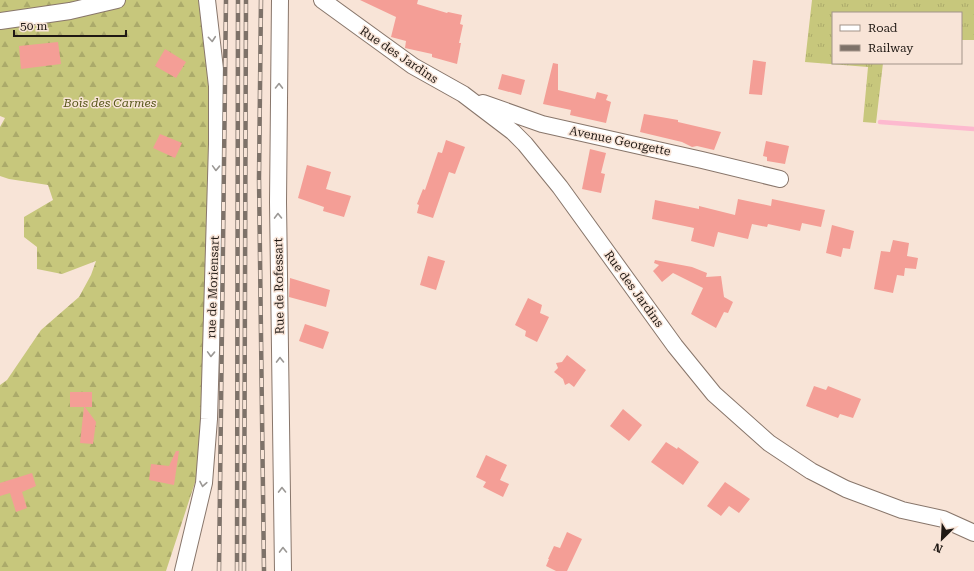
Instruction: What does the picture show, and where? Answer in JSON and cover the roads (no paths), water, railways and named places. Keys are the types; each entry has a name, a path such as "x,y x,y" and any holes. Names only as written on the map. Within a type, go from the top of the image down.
{"street":[{"path":"0,21 70,11 117,0"},
{"name":"rue de Moriensart","path":"182,571 204,483 209,419 217,101 207,0"},
{"name":"Rue de Rofessart","path":"280,0 278,202 283,571"},
{"name":"Rue des Jardins","path":"322,0 408,63 463,94 513,132 542,162 675,346 714,394 769,443 811,471 846,489 902,510 943,519 974,533"},
{"name":"Avenue Georgette","path":"463,94 526,120 780,179"}],"waterway":[{"path":"880,122 974,129"}],"railway":[{"path":"219,571 226,0"},
{"path":"237,571 238,0"},
{"path":"244,571 246,0"},
{"path":"261,0 259,178 264,571"}],"park label":[{"name":"Bois des Carmes","path":"110,103"}]}
